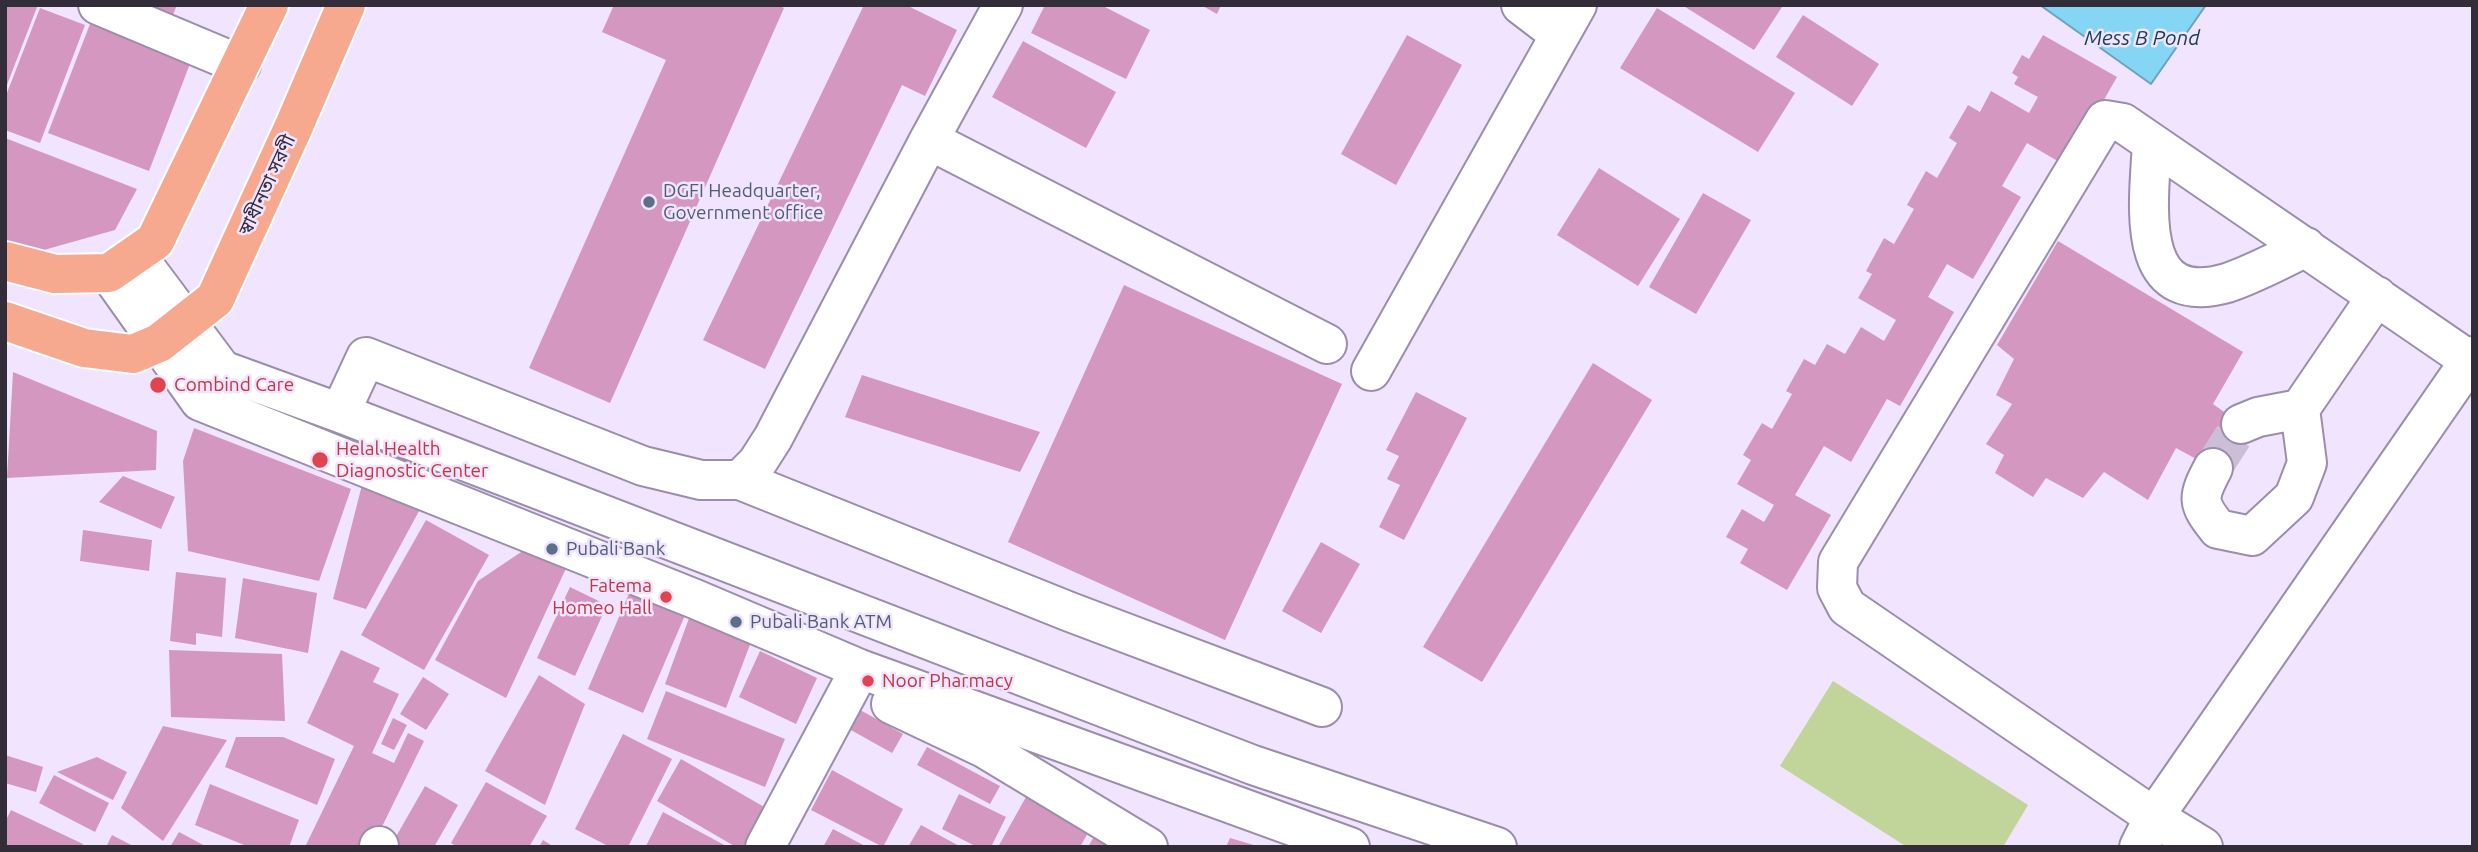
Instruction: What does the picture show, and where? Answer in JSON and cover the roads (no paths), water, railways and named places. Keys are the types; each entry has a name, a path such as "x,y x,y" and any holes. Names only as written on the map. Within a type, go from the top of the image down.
{"main road":[{"path":"5,261 55,274 133,257 241,65 269,5"},
{"name":"স্বাধীনতা সরণী","path":"172,333 215,299 346,5"},
{"path":"5,321 84,348 133,354 172,333"}],"street":[{"path":"98,5 241,65"},
{"path":"740,480 757,463 773,438 1003,5"},
{"path":"1371,372 1568,20 1521,5"},
{"path":"2147,832 2471,358 2123,123 2105,120 1838,562 1837,588 1847,607 2147,832 2203,847"},
{"path":"929,140 1327,344"},
{"path":"2152,143 2149,211 2156,258 2165,274 2175,283 2188,287 2225,283 2306,247"},
{"path":"133,257 172,333 200,401 695,599 856,677 984,748 1148,847"},
{"path":"2213,468 2201,491 2204,511 2218,529 2252,536 2294,497 2307,463 2300,409 2377,296"},
{"path":"172,333 222,370 1253,765 1496,847"},
{"path":"340,413 366,357 643,466 701,481 740,480 1070,612 1322,707"},
{"path":"2241,424 2258,417 2300,409"},
{"path":"765,847 856,677"},
{"path":"856,677 1350,847"}],"water":[{"name":"Mess B Pond","path":"2040,5 2206,5 2151,84"}],"tunnel":[{"path":"2213,468 2241,424"}],"place":[{"name":"DGFI Headquarter, Government office","path":"649,202"},
{"name":"Combind Care","path":"158,385"},
{"name":"Helal Health Diagnostic Center","path":"320,460"},
{"name":"Pubali Bank","path":"552,549"},
{"name":"Fatema Homeo Hall","path":"666,597"},
{"name":"Pubali Bank ATM","path":"736,622"},
{"name":"Noor Pharmacy","path":"868,681"}]}
